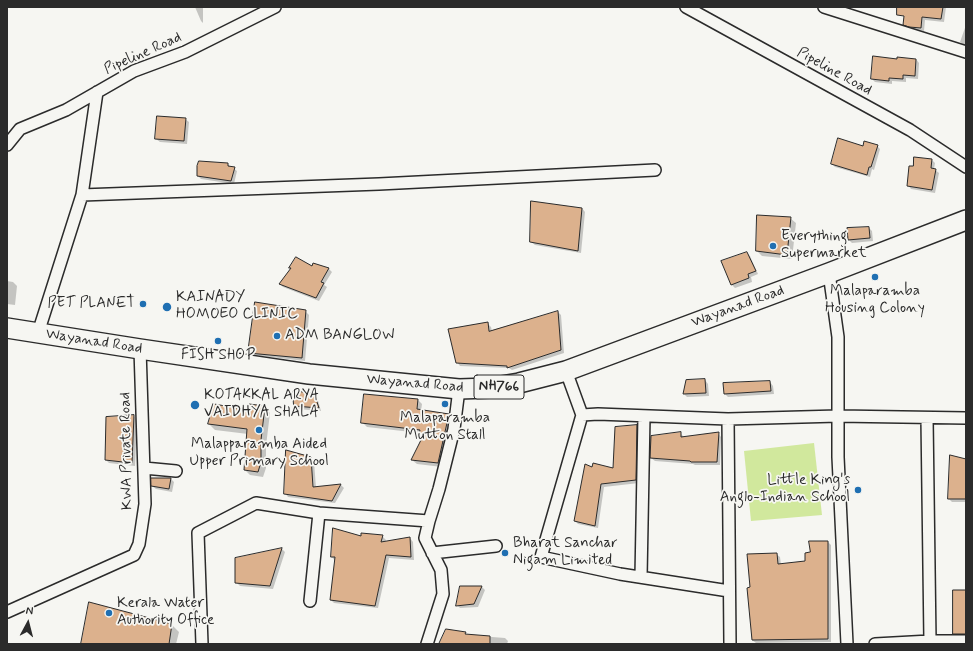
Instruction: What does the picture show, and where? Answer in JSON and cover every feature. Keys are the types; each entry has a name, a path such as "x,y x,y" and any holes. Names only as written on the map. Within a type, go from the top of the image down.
{"highway":[{"name":"Wayanad Road","path":"7,328 140,350 309,374 459,389 489,388 519,383 566,371 966,220"}],"street":[{"name":"Pipeline Road","path":"686,7 910,130 966,167"},
{"path":"824,7 966,52"},
{"name":"Pipeline Road","path":"7,145 20,129 66,110 134,71 185,52 272,8"},
{"path":"38,333 82,195 97,92"},
{"path":"82,195 379,184 655,170"},
{"path":"829,273 838,337 839,465 847,644"},
{"name":"KWA Private Road","path":"7,612 134,555 139,544 145,504 140,350"},
{"path":"566,371 582,415 541,557 620,574 730,591"},
{"path":"426,644 442,594 441,570 425,538 440,489 454,429 459,389"},
{"path":"582,415 598,414 728,419 838,416 966,418"},
{"path":"641,577 644,416"},
{"path":"926,418 930,641"},
{"path":"728,419 730,644"},
{"path":"144,468 176,471"},
{"path":"202,644 198,533 256,503 319,512 429,521"},
{"path":"310,601 319,512"},
{"path":"432,553 496,546"},
{"path":"875,644 966,640"}],"green space":[{"path":"814,443 822,515 751,521 744,451"}],"building":[{"path":"897,7 943,7 941,19 922,17 921,28 903,25 904,16 897,15"},
{"path":"873,56 897,59 897,57 916,59 915,76 903,75 903,79 889,78 889,81 871,79"},
{"path":"157,116 186,118 184,141 155,139"},
{"path":"838,138 863,146 864,141 878,145 867,175 831,164"},
{"path":"914,157 932,159 931,168 936,169 932,190 907,186 909,166 913,166"},
{"path":"199,161 228,163 228,166 235,167 231,181 197,176 197,166"},
{"path":"531,201 582,208 578,251 530,242"},
{"path":"757,215 791,217 787,255 756,251"},
{"path":"869,227 870,238 848,240 847,228"},
{"path":"747,252 756,271 748,274 749,278 731,285 721,261"},
{"path":"296,257 312,266 313,263 329,268 321,282 324,283 316,298 279,284 291,268 289,268"},
{"name":"ADM BANGLOW","path":"255,302 306,310 302,358 248,353"},
{"path":"558,311 561,350 507,368 507,366 456,363 448,329 488,322 489,331"},
{"path":"705,379 706,393 683,394 686,380"},
{"path":"770,381 771,391 724,394 723,383"},
{"path":"293,391 314,393 319,408 294,406"},
{"path":"364,394 418,399 417,409 449,414 438,463 411,460 424,434 419,434 420,430 361,423"},
{"path":"214,404 248,410 249,404 265,406 261,440 261,462 258,472 244,470 247,429 208,424"},
{"path":"134,415 132,463 105,460 106,417"},
{"path":"637,425 636,480 601,484 595,526 574,521 585,464 592,467 593,463 613,468 615,427"},
{"path":"681,432 681,437 719,432 717,462 691,462 650,458 651,436"},
{"path":"286,450 311,457 313,487 341,484 332,501 284,494"},
{"path":"950,455 966,459 966,499 948,499"},
{"path":"151,478 171,478 169,489 151,486"},
{"path":"333,528 361,536 361,533 383,535 381,542 410,537 411,557 386,555 375,606 330,600 335,557 331,557"},
{"path":"809,541 828,541 828,639 752,640 747,588 750,587 747,554 777,553 778,564 805,561 805,553 810,552"},
{"path":"282,548 270,586 235,583 235,558"},
{"path":"460,586 482,586 474,604 456,606"},
{"path":"953,590 966,590 966,634 953,634"},
{"name":"Kerala Water Authority Office","path":"89,602 172,624 169,644 81,644"},
{"path":"446,629 466,632 465,634 490,636 490,644 439,644"}],"place":[{"name":"Everything Supermarket","path":"773,246"},
{"name":"Malaparamba Housing Colony","path":"875,277"},
{"name":"PET PLANET","path":"143,304"},
{"name":"KAINADY HOMOEO CLINIC","path":"167,307"},
{"name":"ADM BANGLOW","path":"277,336"},
{"name":"FISH SHOP","path":"218,341"},
{"name":"Malaparamba Mutton Stall","path":"445,404"},
{"name":"KOTAKKAL ARYA VAIDHYA SHALA","path":"195,405"},
{"name":"Malapparamba Aided Upper Primary School","path":"259,430"},
{"name":"Little King's Anglo-Indian School","path":"858,490"},
{"name":"Bharat Sanchar Nigam Limited","path":"505,553"},
{"name":"Kerala Water Authority Office","path":"109,613"}]}
